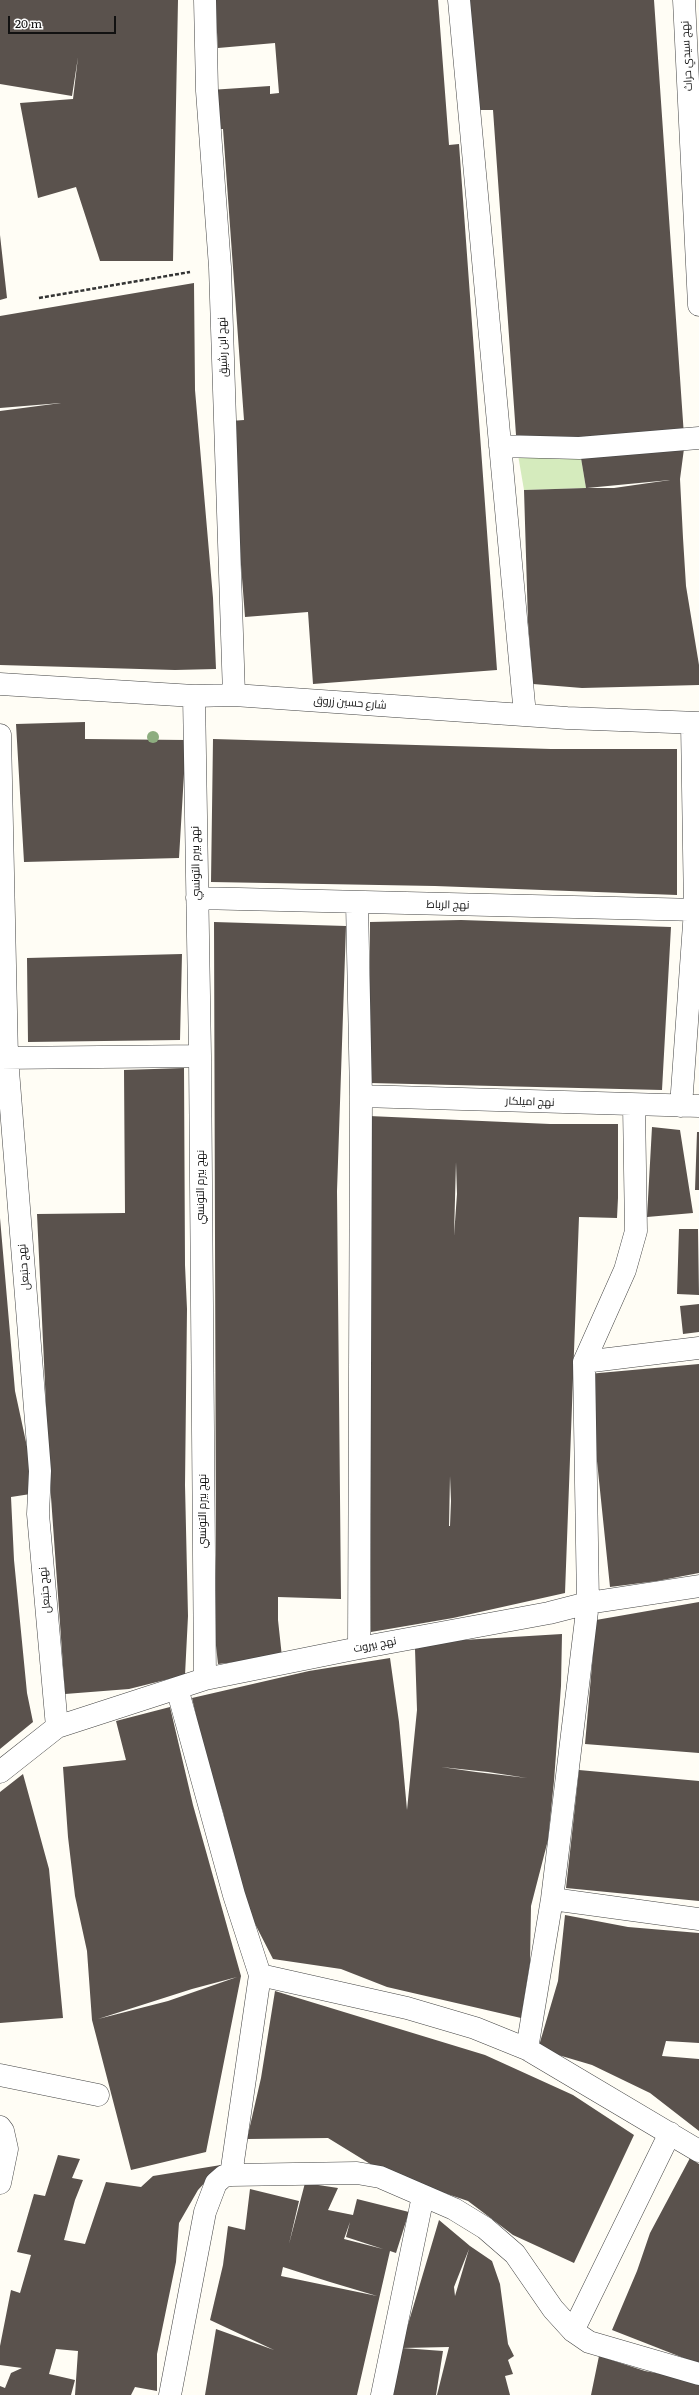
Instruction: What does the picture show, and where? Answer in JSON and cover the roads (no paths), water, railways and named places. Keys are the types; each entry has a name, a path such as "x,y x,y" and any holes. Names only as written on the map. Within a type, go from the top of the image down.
{"street":[{"name":"نهج ابن رشيق","path":"205,0 207,91 220,267 234,695"},
{"path":"459,0 525,715"},
{"name":"نهج سيدي حراث","path":"684,0 695,160 699,304"},
{"path":"500,446 579,448 699,438"},
{"name":"شارع حسين زروق","path":"0,684 194,696 234,695 525,715 695,724"},
{"name":"نهج بيرم التونسي","path":"194,696 200,1056 205,1679"},
{"path":"690,1106 697,910 695,724"},
{"name":"نهج حنبعل","path":"0,735 4,1058 40,1471 38,1514 57,1727"},
{"name":"نهج الرباط","path":"197,898 697,910"},
{"path":"357,903 361,1096 358,1648"},
{"path":"4,1058 200,1056"},
{"name":"نهج اميلكار","path":"361,1096 634,1106 690,1106"},
{"path":"527,2049 552,1899 588,1603 584,1362 625,1270 636,1231 634,1106"},
{"path":"584,1362 699,1348"},
{"name":"نهج بيروت","path":"57,1727 205,1679 358,1648 549,1613 588,1603 699,1586"},
{"path":"177,1688 234,1895 260,1975 232,2175"},
{"path":"0,1772 57,1727"},
{"path":"552,1899 699,1920"},
{"path":"260,1975 407,2008 476,2028 527,2049 699,2151"},
{"path":"0,2075 98,2095"},
{"path":"0,2128 3,2131 7,2149 0,2183"},
{"path":"573,2331 670,2133"},
{"path":"170,2395 205,2212 216,2183 224,2176 232,2175 358,2173 380,2177 454,2209 484,2228 515,2254 553,2309 573,2331 589,2342 699,2374"},
{"path":"382,2395 422,2196"}]}
